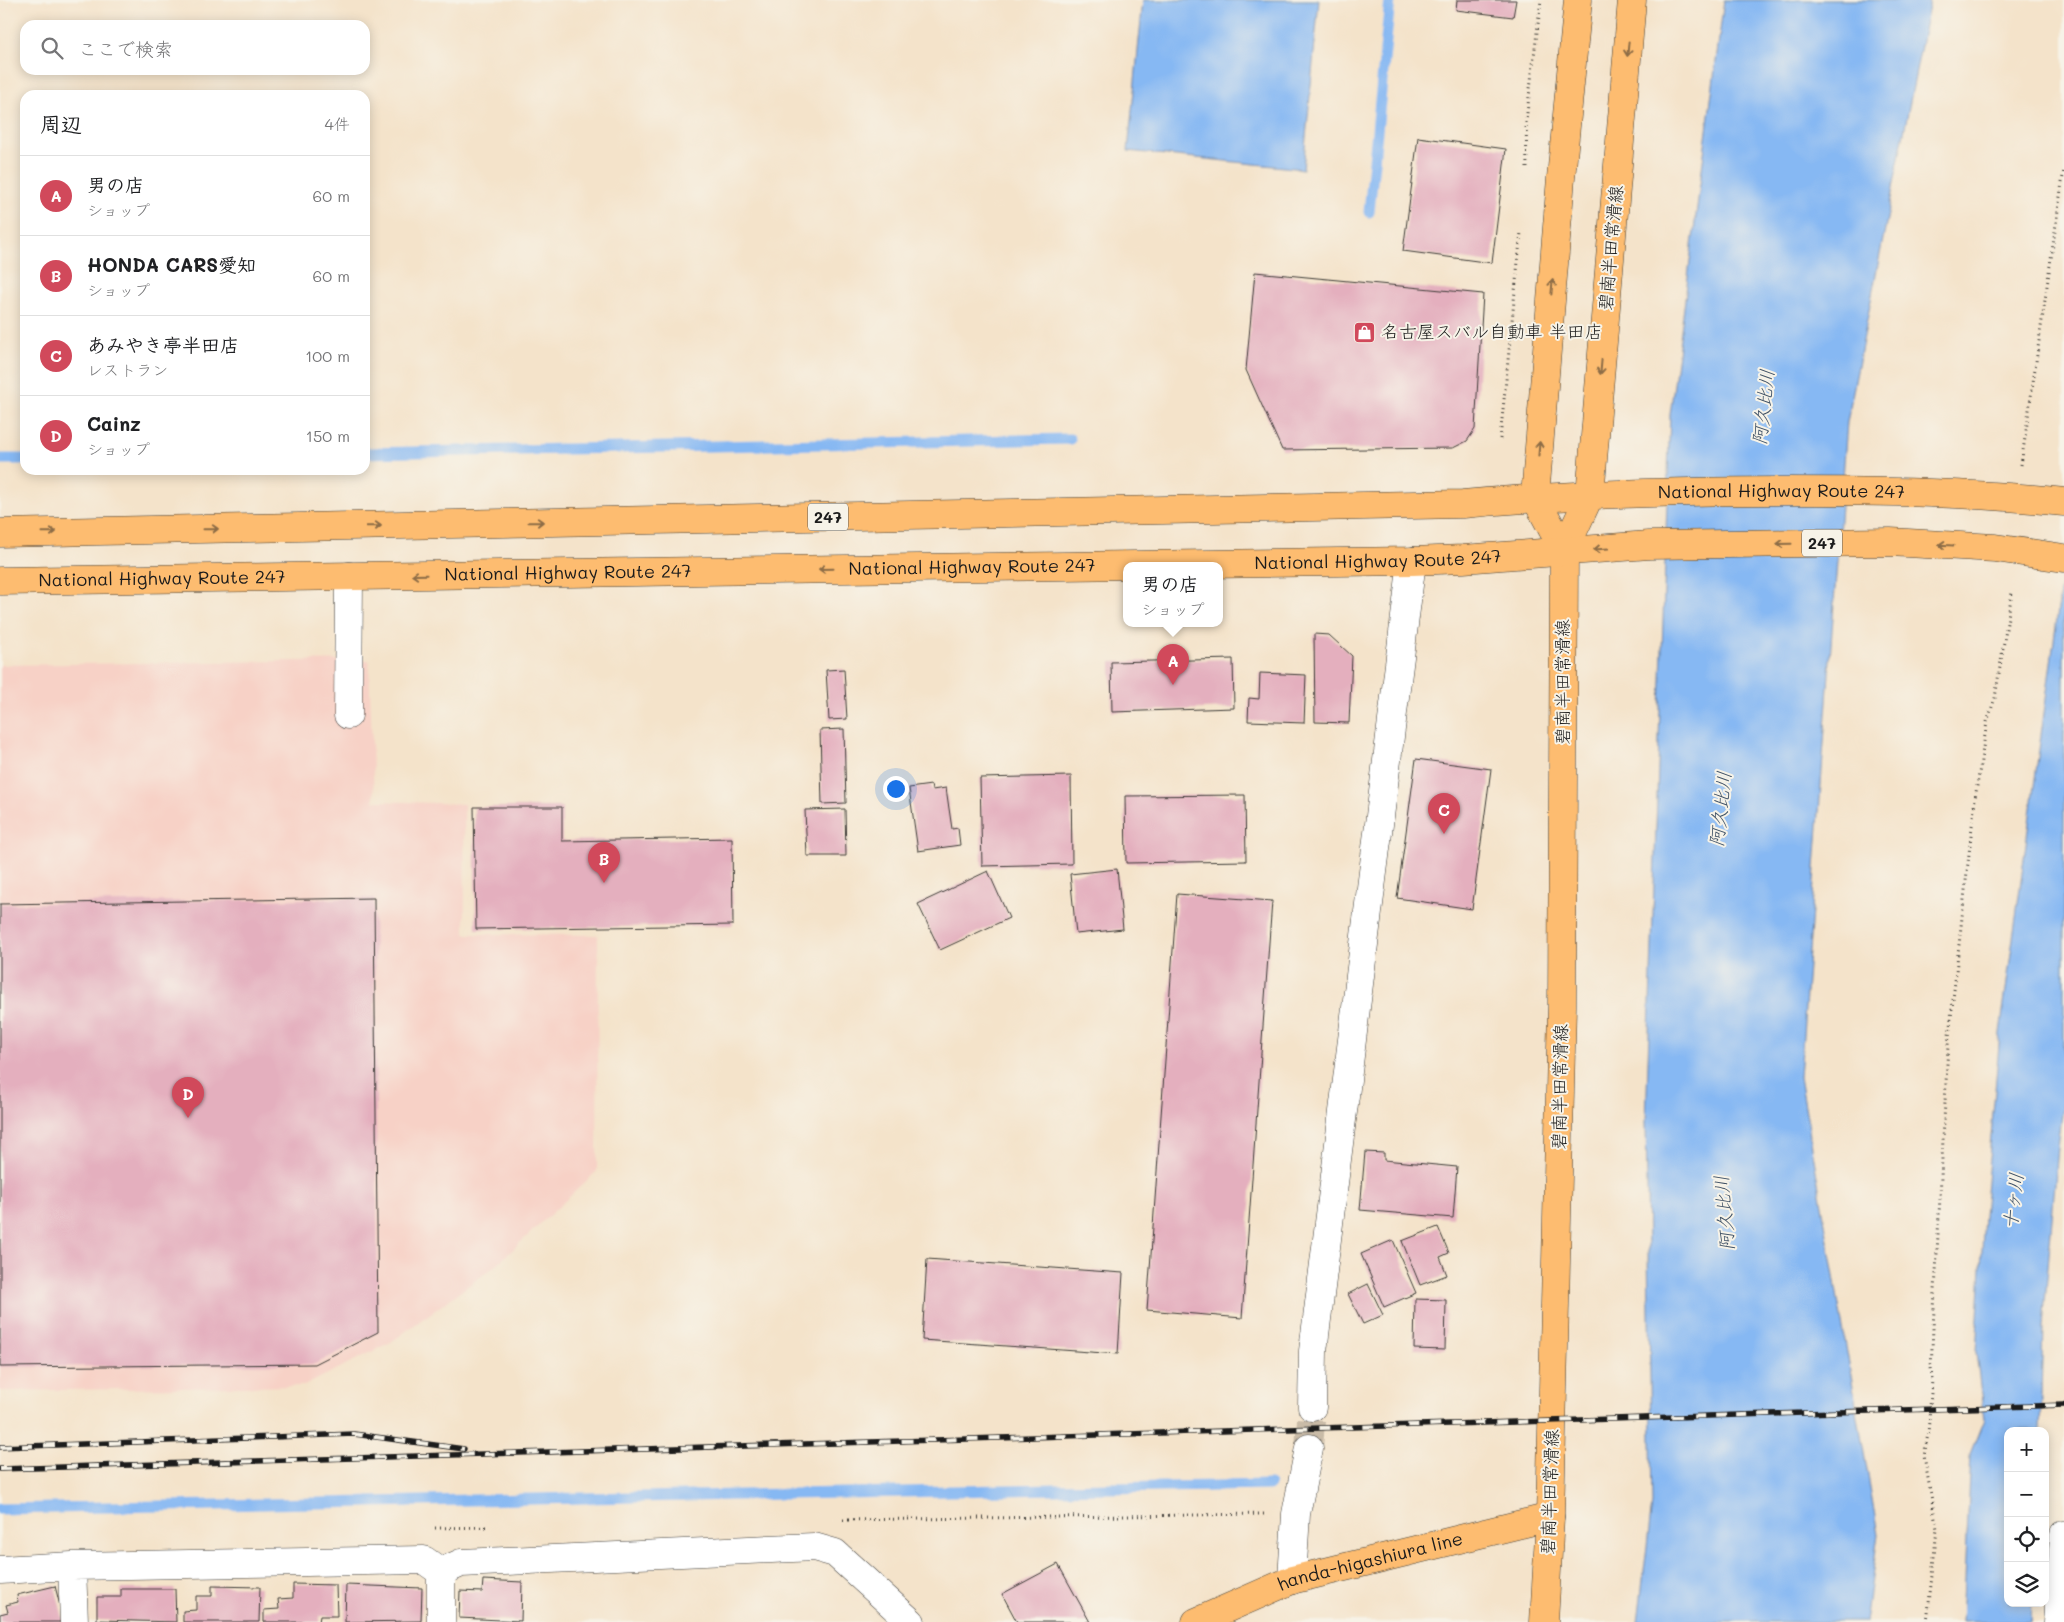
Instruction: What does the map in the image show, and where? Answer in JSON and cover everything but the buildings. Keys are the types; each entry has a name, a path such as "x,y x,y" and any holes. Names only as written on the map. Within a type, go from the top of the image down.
{"main road":[{"path":"1561,178 1554,117 1562,47 1572,0"},
{"path":"1535,497 1561,178 1578,0"},
{"name":"碧南半田常滑線","path":"1544,1622 1550,1517 1562,1006 1564,551 1590,495 1632,0"},
{"name":"National Highway Route 247","path":"0,533 1453,504 1535,497 1656,492 1890,491 2064,502"},
{"name":"碧南半田常滑線","path":"1535,497 1564,551"},
{"name":"National Highway Route 247","path":"1223,564 1412,561 1650,545 1890,542 1995,548 2064,558"},
{"name":"National Highway Route 247","path":"0,581 1123,565"},
{"name":"handa-higashiura line","path":"1196,1622 1292,1580 1550,1517"}],"street":[{"path":"1312,1407 1313,1351 1412,561"},
{"path":"348,714 349,576"},
{"path":"1292,1580 1296,1514 1309,1448"},
{"path":"2058,1622 2064,1535"},
{"path":"441,1572 461,1563 814,1548 835,1553 911,1622"},
{"path":"0,1570 72,1566 424,1560 441,1572"},
{"path":"72,1566 74,1622"},
{"path":"441,1572 441,1622"}],"path":[{"path":"1527,176 1526,121 1541,0"},
{"path":"2021,470 2064,169"},
{"path":"1500,439 1522,225"},
{"path":"1927,1622 1937,1529 1924,1456 1928,1434 1932,1380 1932,1347 1948,1045 1975,799 1987,722 1996,698 2012,592"}],"shaded area":[{"path":"369,660 374,801 464,804 465,934 598,935 597,1171 494,1267 391,1342 304,1386 0,1391 0,665"}],"water":[{"path":"1143,0 1319,0 1303,169 1128,151"},
{"name":"阿久比川","path":"1724,0 1930,0 1847,422 1800,1077 1878,1534 1866,1622 1638,1622 1652,1504 1646,1121 1670,415"},
{"name":"十ヶ川","path":"2064,557 2064,1099 2058,1147 2043,1327 2040,1427 2004,1427 2004,1607 2031,1607 2030,1622 1962,1622 1970,1454 1984,1419 1976,1352 1984,1216 2000,1033"}],"waterway":[{"path":"1369,212 1390,0"},
{"path":"370,453 1070,439"},
{"path":"0,459 20,459"},
{"path":"0,1509 1269,1485"}],"tunnel":[{"path":"1309,1448 1312,1407"}],"railway":[{"path":"0,1469 2064,1405"},
{"path":"0,1447 354,1434 464,1449"}],"place":[{"name":"名古屋スバル自動車 半田店","path":"1365,332"},
{"name":"男の店","path":"1173,685"},
{"name":"あみやき亭半田店","path":"1444,834"},
{"name":"HONDA CARS愛知","path":"604,883"},
{"name":"Cainz","path":"188,1118"}]}
